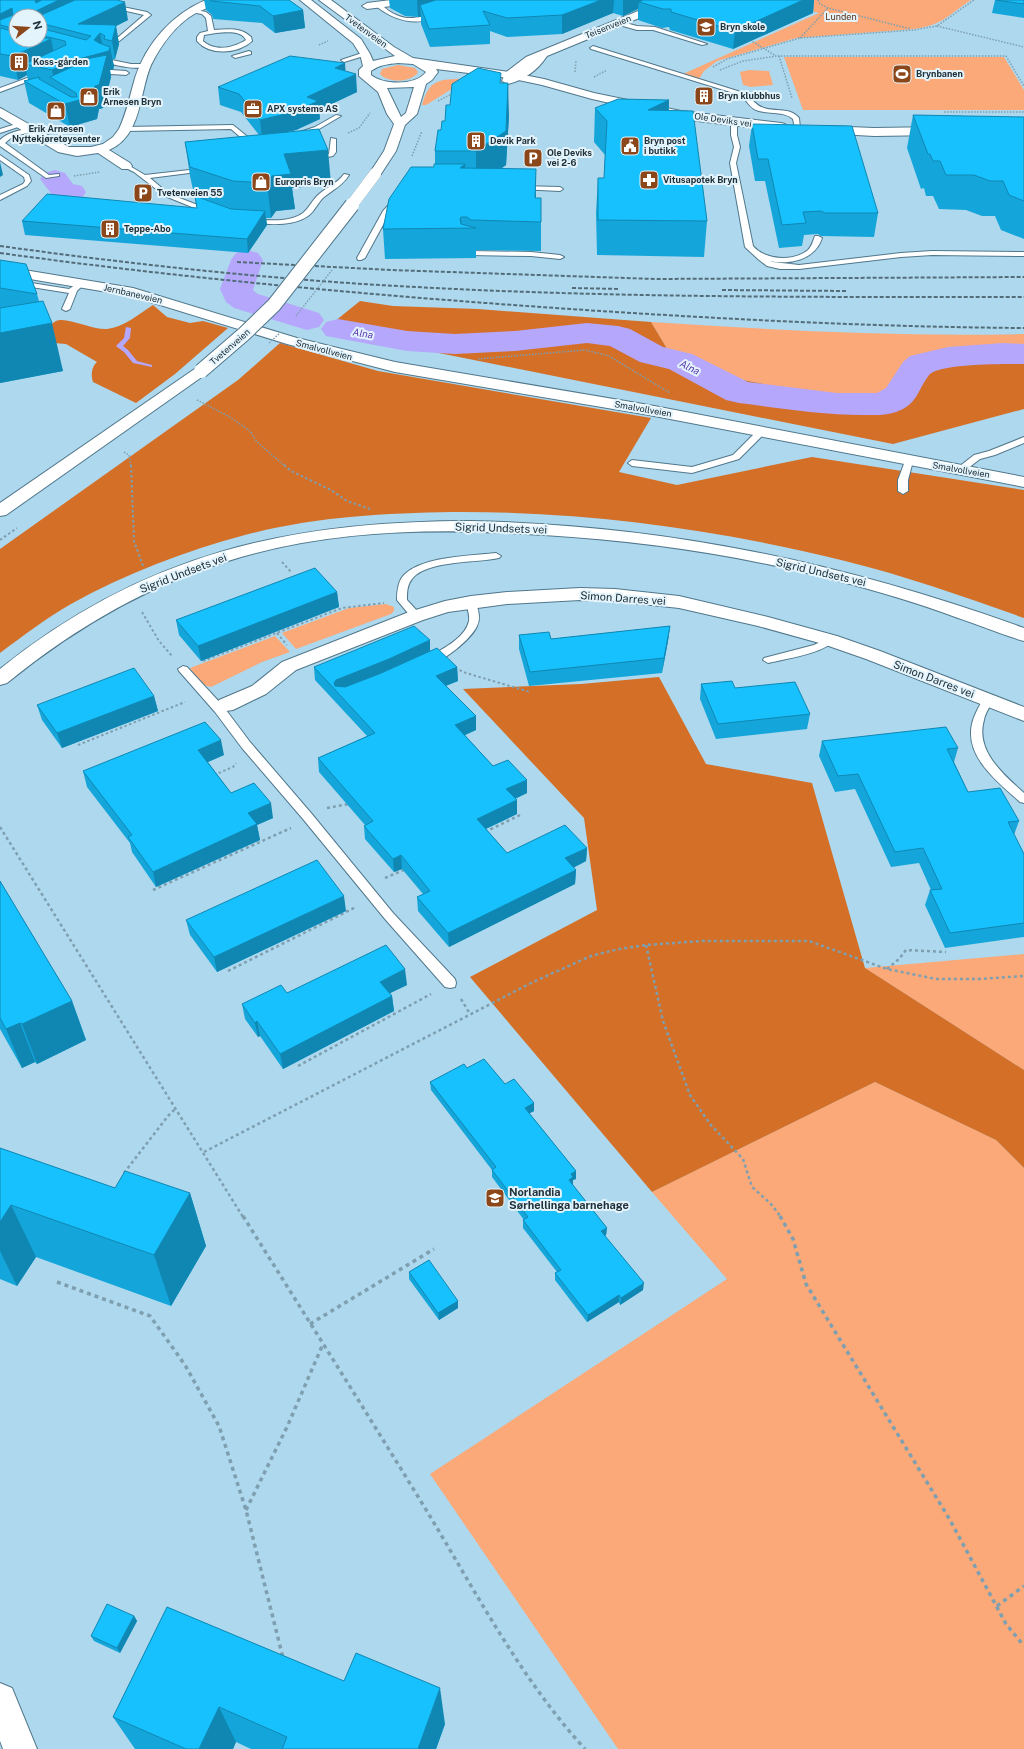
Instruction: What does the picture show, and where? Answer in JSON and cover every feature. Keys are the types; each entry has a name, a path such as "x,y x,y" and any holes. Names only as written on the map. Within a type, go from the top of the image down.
{"street":[{"path":"0,112 69,152 101,150 114,142 126,129 144,70 171,28 184,15 215,0"},
{"name":"Tvetenveien","path":"305,0 357,41 365,54 369,67"},
{"name":"Tvetenveien","path":"324,0 390,49 409,60"},
{"path":"367,6 417,0"},
{"name":"Teisenveien","path":"512,77 537,64 542,55 620,20 674,0"},
{"name":"Tvetenveien","path":"400,124 393,114 383,90 365,76 365,70 386,61 409,60 420,62"},
{"path":"374,82 391,85 412,84 426,79 432,72 431,68 420,62"},
{"name":"Ole Deviks vei","path":"420,62 512,77 545,89 569,91 653,109 734,122 797,128 874,132 950,130"},
{"name":"Ole Deviks vei","path":"426,79 468,75 512,77"},
{"name":"Tvetenveien","path":"0,511 201,371 235,344 271,308 375,174 390,151 400,124 411,114 426,79"},
{"path":"101,150 126,166"},
{"name":"Jernbaneveien","path":"0,270 78,286 148,296 262,332"},
{"name":"Smalvollveien","path":"262,332 395,367 642,409 1024,482"},
{"name":"Sigrid Undsets vei","path":"0,679 21,660 82,618 134,592 194,567 250,550 298,539 339,533 397,528 490,526 554,529 593,532 698,546 814,569 866,582 976,617 1024,635"},
{"name":"Simon Darres vei","path":"223,707 259,690 289,666 416,616 446,607 471,602 507,598 580,594 633,597 679,602 739,615 830,640 873,655 1024,714"},
{"path":"0,1700 20,1749"}],"lane":[{"path":"81,0 148,15 117,41"},
{"path":"87,10 101,4"},
{"path":"378,5 388,13 412,22 441,13"},
{"path":"192,11 208,15 211,32"},
{"path":"620,20 637,28 653,28 704,44"},
{"path":"234,31 245,34 249,40 229,50 212,48 203,45 199,39 202,34 211,32 234,31"},
{"path":"593,48 742,94 747,96 751,104 756,107 766,110 790,112 796,118 797,128"},
{"path":"235,56 249,53"},
{"path":"344,60 365,54"},
{"path":"104,55 102,58 105,60 144,70"},
{"path":"90,82 144,70"},
{"path":"0,90 42,74"},
{"path":"0,84 8,87"},
{"path":"790,112 794,105"},
{"path":"289,136 317,128 338,116"},
{"path":"734,122 734,135 737,147 733,163 749,247 768,265 799,267 900,255 932,253 1024,254"},
{"path":"0,131 27,127"},
{"path":"27,127 6,138 1,144 48,177 57,175"},
{"path":"126,129 233,128 252,142 263,142"},
{"path":"302,160 331,155 333,152 333,138"},
{"path":"0,157 27,176 28,180 25,185 0,198"},
{"path":"0,165 16,168"},
{"path":"126,166 167,195 223,216"},
{"path":"143,177 216,168"},
{"path":"241,220 274,222 305,215 320,197 338,185 346,175"},
{"path":"510,188 560,189"},
{"path":"361,258 387,211 400,194"},
{"path":"755,253 768,258 778,259 801,257 811,252 816,247 818,238"},
{"path":"465,250 469,253 517,253 560,258"},
{"path":"0,280 69,291 78,286"},
{"path":"66,309 78,286"},
{"path":"632,463 692,470 736,457 761,432"},
{"path":"960,470 977,456 992,453 1024,440"},
{"path":"903,491 909,461"},
{"path":"416,616 402,600 402,588 408,576 424,567 443,562 496,556"},
{"path":"422,664 460,642 469,631 474,621 471,602"},
{"path":"768,660 818,647 830,640"},
{"path":"183,669 205,694 223,707 246,745 419,951 450,984"},
{"path":"988,700 978,720 976,731 978,742 984,757 992,768 1006,784 1024,799"}],"path":[{"path":"818,0 820,4 828,8 914,30"},
{"path":"937,26 974,0"},
{"path":"800,38 828,8"},
{"path":"707,76 708,72 718,63 748,52 800,38 914,30 937,26 1024,47"},
{"path":"747,39 756,42 762,48 777,56"},
{"path":"748,52 752,59"},
{"path":"701,82 707,76 728,66 752,59 777,56 1006,56 1024,86"},
{"path":"779,56 794,105"},
{"path":"434,104 455,92"},
{"path":"944,112 1024,112"},
{"path":"197,400 230,417 250,432 257,442 291,471 331,490 347,501 372,510"},
{"path":"124,452 129,455 131,459 134,541 144,569"},
{"path":"282,562 291,572"},
{"path":"141,609 159,640 183,669 342,608 356,605 404,602"},
{"path":"433,659 466,673 530,692"},
{"path":"78,745 205,694"},
{"path":"212,776 233,767 246,745"},
{"path":"479,835 520,815"},
{"path":"0,827 77,953 204,1152 427,1512 518,1664 561,1722 585,1749"},
{"path":"228,971 355,908 366,888 410,867"},
{"path":"204,1152 266,1121 352,1074 563,967 591,956 646,945 702,941 776,939 809,941 887,969 936,979 1024,976"},
{"path":"646,945 666,1028 690,1095 710,1124 743,1160 752,1187 771,1204 780,1215 793,1239 806,1284 950,1520 1006,1624 1024,1646"},
{"path":"887,969 899,960 906,950 946,952"},
{"path":"298,1066 450,984"},
{"path":"122,1177 137,1155 176,1108"},
{"path":"310,1324 434,1249"},
{"path":"57,1282 150,1316 185,1365 219,1426 246,1510 283,1658"},
{"path":"246,1510 287,1427 323,1344"},
{"path":"997,1606 1024,1586"}],"green space":[{"name":"Lunden","path":"771,0 971,0 945,19 932,25 914,29 796,38 717,61 704,71 699,79 683,74 819,13"},
{"name":"Brynbanen","path":"784,57 1004,57 1024,90 1024,110 803,110"},
{"path":"398,65 415,68 418,72 415,76 405,80 388,79 380,74 382,69"},
{"path":"749,70 769,71 773,85 751,87 743,85 740,72"},
{"path":"465,79 426,105 422,105 428,90 432,85 442,80"},
{"path":"651,322 884,334 1024,334 1024,361 991,355 916,362 892,398 837,398 732,378 672,357"},
{"path":"386,604 394,607 394,611 391,614 296,649 282,633 349,608"},
{"path":"275,636 290,652 262,662 211,687 201,684 190,668"},
{"path":"1024,954 1024,1070 865,968"},
{"path":"875,1082 996,1140 1024,1168 1024,1749 618,1749 430,1474 727,1279 652,1192"}],"shaded area":[{"path":"360,301 393,306 478,309 651,322 672,357 732,378 837,398 892,398 916,362 991,355 1024,361 1024,409 893,444 324,330"},
{"path":"153,305 167,317 190,323 203,321 228,328 175,374 136,403 93,382 92,372 97,362 66,344 18,340 0,326 42,333 54,322 66,320 101,329 107,329 125,323"},
{"path":"280,343 378,371 651,418 619,472 677,485 812,457 1024,490 1024,618 890,573 845,561 748,540 650,524 601,519 551,515 452,512 374,515 322,520 271,529 200,548 134,573 71,604 35,627 0,653 0,549 238,380"},
{"path":"659,677 706,764 812,783 865,968 1024,1070 1024,1168 996,1140 875,1082 652,1192 470,977 597,910 584,818 463,689 581,684"}],"building":[{"path":"0,0 35,0 36,3 42,0 59,0 42,8 8,8 8,10 0,14"},
{"path":"75,0 117,0 125,2 78,24 116,25 112,41 104,39 105,36 100,33 94,40 110,47 109,51 75,60 52,70 25,64 66,45 65,41 48,37 48,30 86,40 91,36 48,25 48,12"},
{"path":"210,0 289,0 303,10 273,16 260,6"},
{"path":"436,0 601,0 562,15 507,18 483,11 490,25 429,29 420,5"},
{"path":"643,0 803,0 735,31 671,12 671,9 663,9 639,2"},
{"path":"996,0 1024,0 1024,4"},
{"path":"8,17 8,27 0,25 0,20"},
{"path":"0,28 8,30 8,48 31,48 13,56 0,54"},
{"path":"107,55 99,85 95,86 93,96 65,104 24,81 39,77 39,79 71,97 77,97 76,93 50,77 91,58"},
{"path":"290,56 345,63 335,68 356,74 307,97 318,101 294,112 260,120 239,94 218,87"},
{"path":"478,68 501,73 500,83 508,83 506,131 476,151 435,151 438,130 441,130 442,121 445,121 446,105 450,105 452,84"},
{"path":"618,99 669,100 648,110 693,111 707,221 598,220 598,178 604,178 607,121 595,108"},
{"path":"913,115 1024,117 1024,201 1009,195 1003,181 990,181 974,175 946,175 940,161 933,161 930,154 928,154"},
{"path":"752,124 852,126 878,213 825,213 821,211 803,212 806,223 782,225 768,159 758,159"},
{"path":"319,129 328,150 284,154 291,174 272,176 267,183 233,181 190,167 185,142"},
{"path":"434,164 465,164 460,168 536,169 535,198 541,198 541,222 471,220 467,217 461,217 461,224 476,228 383,229 389,199 411,167 434,167"},
{"path":"47,194 197,208 195,196 231,209 265,211 247,239 22,221"},
{"path":"0,260 26,264 37,294 0,288"},
{"path":"43,301 52,323 0,333 0,308"},
{"path":"315,568 337,592 198,646 176,620"},
{"path":"414,626 430,640 389,659 336,680 334,683 335,686 345,687 379,674 437,648 457,667 436,676 476,716 455,725 493,766 508,760 527,780 506,789 517,800 477,819 507,853 565,825 587,848 565,858 576,870 448,933 417,897 430,891 401,855 393,859 364,826 373,821 318,758 375,733 314,667"},
{"path":"670,626 664,658 530,672 519,635 549,632 551,639"},
{"path":"134,668 154,696 57,733 37,705"},
{"path":"732,681 735,688 795,682 810,714 718,724 701,684"},
{"path":"205,722 221,740 198,750 231,793 254,783 271,803 248,813 257,824 153,872 128,837 132,835 83,771"},
{"path":"946,727 958,748 947,749 968,792 1000,788 1019,821 1008,822 1024,854 1024,923 950,933 930,890 942,889 923,848 895,852 858,774 838,776 822,741"},
{"path":"317,860 344,896 214,957 186,920"},
{"path":"0,881 72,1001 22,1024 20,1023 6,1029 0,1018"},
{"path":"386,945 405,969 380,982 392,996 280,1054 257,1021 255,1023 242,1004 281,985 287,993"},
{"path":"484,1059 505,1084 514,1079 534,1103 525,1108 576,1171 571,1174 573,1177 569,1180 607,1228 601,1231 644,1283 621,1298 619,1295 588,1315 555,1273 561,1270 523,1220 528,1217 492,1170 496,1167 430,1082 464,1064 467,1068"},
{"path":"0,1148 115,1188 125,1171 190,1193 154,1255 11,1205 0,1222"},
{"path":"429,1260 458,1301 438,1313 409,1272"},
{"path":"107,1604 134,1616 117,1648 91,1636"},
{"path":"167,1607 344,1681 356,1653 440,1688 418,1749 282,1749 287,1737 219,1707 199,1749 186,1749 113,1717"}],"waterway":[{"name":"Alna","path":"55,179 63,190 71,192"},
{"name":"Alna","path":"247,260 236,289 238,295 246,301 307,320"},
{"path":"128,328 127,338 119,346 126,351 135,362 150,366"},
{"name":"Alna","path":"338,329 407,341 455,344 515,341 587,333 618,336 652,355 680,361 739,392 837,404 884,404 900,395 915,369 922,363 948,357 1003,353 1024,354"}],"railway":[{"path":"0,246 259,276 364,284 492,291 796,297 1024,297"},
{"path":"0,253 213,279 498,304 627,313 797,322 1024,328"},
{"path":"237,262 391,270 655,279 1024,277"},
{"path":"572,288 620,289"},
{"path":"722,290 846,291"}],"place":[{"name":"Bryn skole","path":"706,27"},
{"name":"Koss-gården","path":"19,62"},
{"name":"Brynbanen","path":"902,74"},
{"name":"Bryn klubbhus","path":"704,96"},
{"name":"Erik Arnesen Bryn","path":"89,97"},
{"name":"APX systems AS","path":"253,109"},
{"name":"Erik Arnesen Nyttekjøretøysenter","path":"56,111"},
{"name":"Devik Park","path":"476,141"},
{"name":"Bryn post i butikk","path":"630,146"},
{"name":"Ole Deviks vei 2-6","path":"533,158"},
{"name":"Vitusapotek Bryn","path":"649,180"},
{"name":"Europris Bryn","path":"261,182"},
{"name":"Tvetenveien 55","path":"143,193"},
{"name":"Teppe-Abo","path":"110,229"},
{"name":"Norlandia Sørhellinga barnehage","path":"495,1198"}]}
